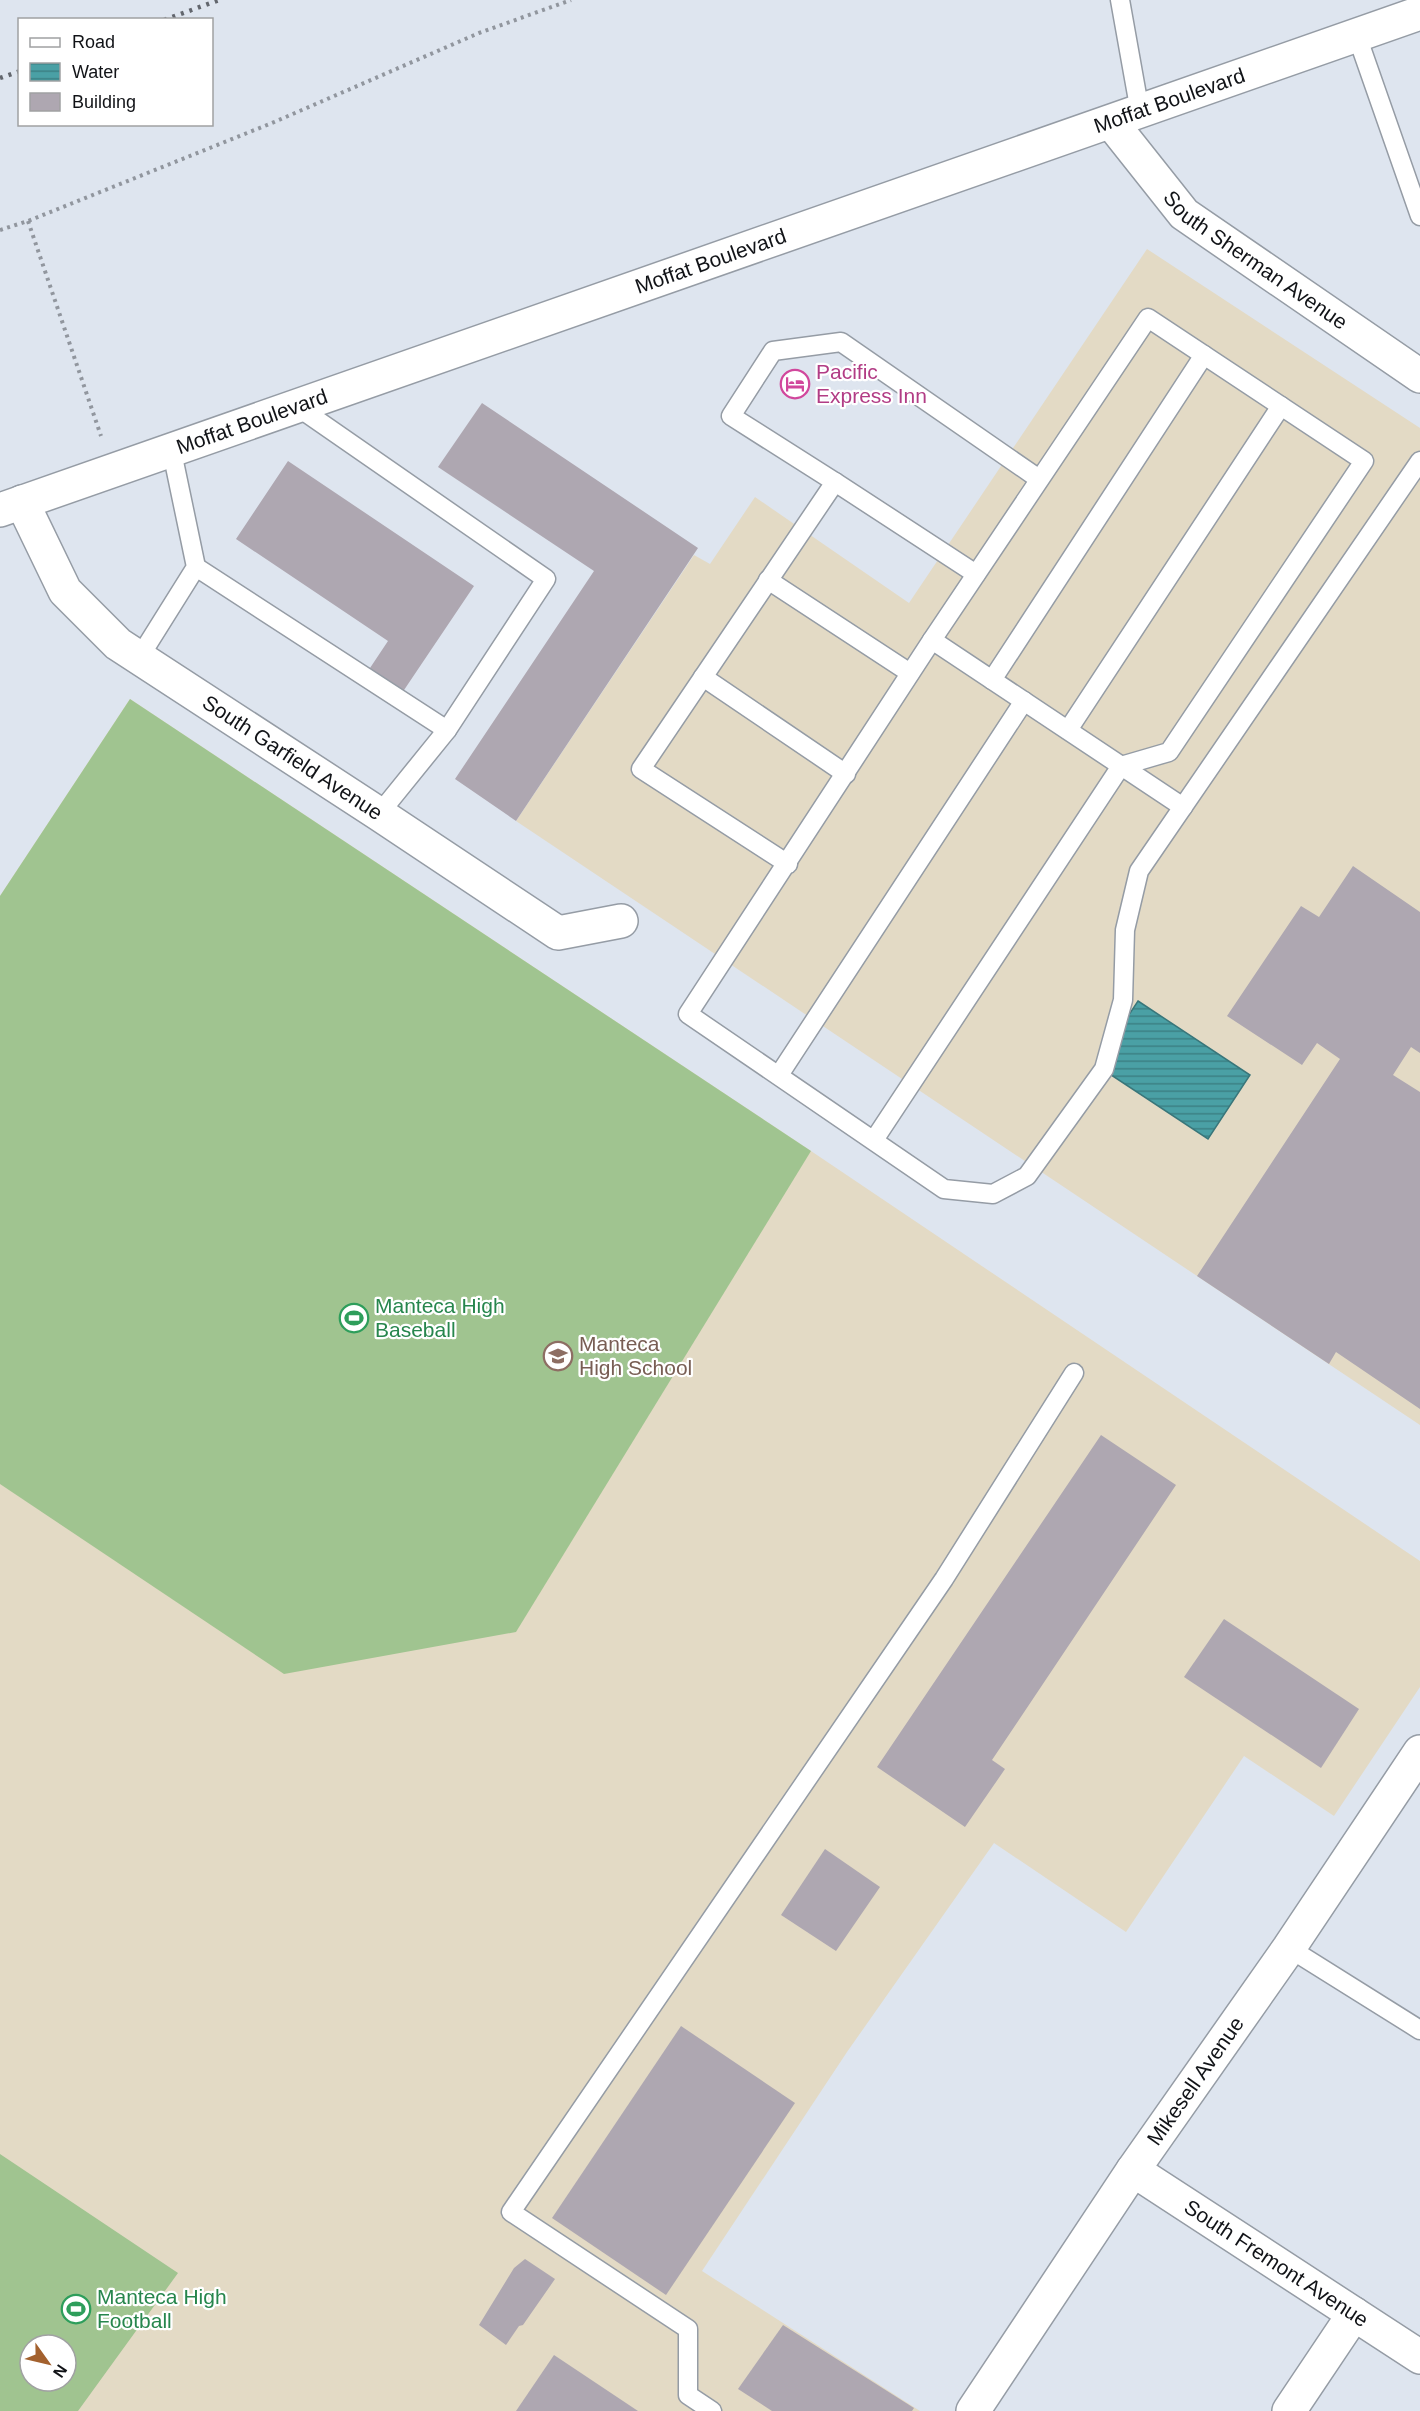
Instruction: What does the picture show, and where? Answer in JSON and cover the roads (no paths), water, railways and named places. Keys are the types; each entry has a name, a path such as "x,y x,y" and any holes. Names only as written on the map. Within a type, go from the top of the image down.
{"street":[{"name":"Moffat Boulevard","path":"11,506 172,452 1420,13"},
{"name":"South Sherman Avenue","path":"1126,117 1184,214 1420,376"},
{"name":"South Garfield Avenue","path":"11,506 65,591 118,644 379,813 558,933 621,921"},
{"name":"Mikesell Avenue","path":"973,2411 1133,2170 1289,1948 1420,1752"},
{"name":"South Fremont Avenue","path":"1133,2170 1420,2357"},
{"path":"1289,2411 1354,2314"}],"lane":[{"path":"1120,0 1126,117"},
{"path":"1357,36 1420,216"},
{"path":"874,1140 1121,766 1169,752 1364,461 1148,318 910,673 788,864 688,1014 944,1189 993,1194 1028,1176 1104,1069 1124,1000 1125,930 1139,871 1420,461"},
{"path":"976,574 731,416 773,351 841,342 1039,479"},
{"path":"992,680 1204,355"},
{"path":"1068,730 1281,406"},
{"path":"297,407 546,579 447,730 379,813"},
{"path":"139,658 196,567 172,452"},
{"path":"788,864 641,769 835,482"},
{"path":"196,567 447,730"},
{"path":"768,580 910,673"},
{"path":"932,640 1183,807"},
{"path":"703,677 846,774"},
{"path":"779,1075 1024,701"},
{"path":"712,2411 688,2396 688,2329 511,2212 944,1579 1074,1373"},
{"path":"1289,1948 1420,2030"}],"water":[{"path":"1138,1001 1250,1075 1208,1139 1096,1065"}],"railway":[{"path":"170,18 219,0"},
{"path":"0,78 18,72"}],"place":[{"name":"Pacific Express Inn","path":"795,384"},
{"name":"Manteca High Baseball","path":"354,1318"},
{"name":"Manteca High School","path":"558,1356"},
{"name":"Manteca High Football","path":"76,2309"}]}
